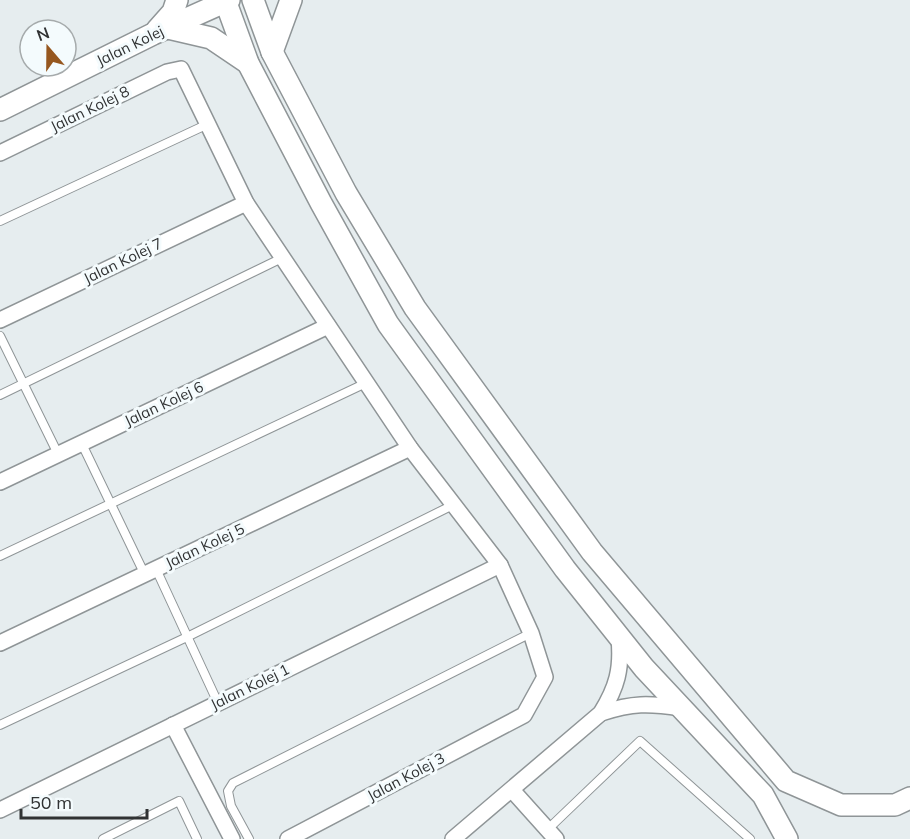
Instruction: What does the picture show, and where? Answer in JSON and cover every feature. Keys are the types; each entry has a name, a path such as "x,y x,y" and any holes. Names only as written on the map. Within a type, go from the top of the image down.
{"street":[{"path":"177,0 160,31 211,38 248,63"},
{"path":"227,0 248,63 321,203 388,324 564,569 644,668 763,795 787,839"},
{"name":"Jalan Kolej","path":"0,110 227,0"},
{"path":"253,0 272,52 346,193 415,308 592,552 786,781 841,805 895,805 910,798"},
{"path":"272,52 291,0"},
{"name":"Jalan Kolej 8","path":"0,153 167,72 181,69 208,124"},
{"path":"208,124 246,202 282,258 410,448 500,565 531,633"},
{"name":"Jalan Kolej 7","path":"0,320 246,202"},
{"name":"Jalan Kolej 6","path":"0,483 81,442 328,326"},
{"name":"Jalan Kolej 5","path":"0,643 410,448"},
{"name":"Jalan Kolej 1","path":"0,810 500,565"},
{"name":"Jalan Kolej 3","path":"288,839 524,715 545,677 531,633"},
{"path":"453,839 601,713 611,697 621,662 619,638"},
{"path":"601,713 637,704 681,708"},
{"path":"173,725 232,839"},
{"path":"512,790 551,834"}],"lane":[{"path":"0,220 208,124"},
{"path":"0,395 282,258"},
{"path":"0,336 58,454"},
{"path":"0,556 366,383"},
{"path":"81,442 111,504 187,637 218,703"},
{"path":"0,725 187,637 453,505"},
{"path":"249,839 231,806 228,791 233,783 531,633"},
{"path":"551,834 639,741 750,839"},
{"path":"103,839 179,801 197,839"}]}
